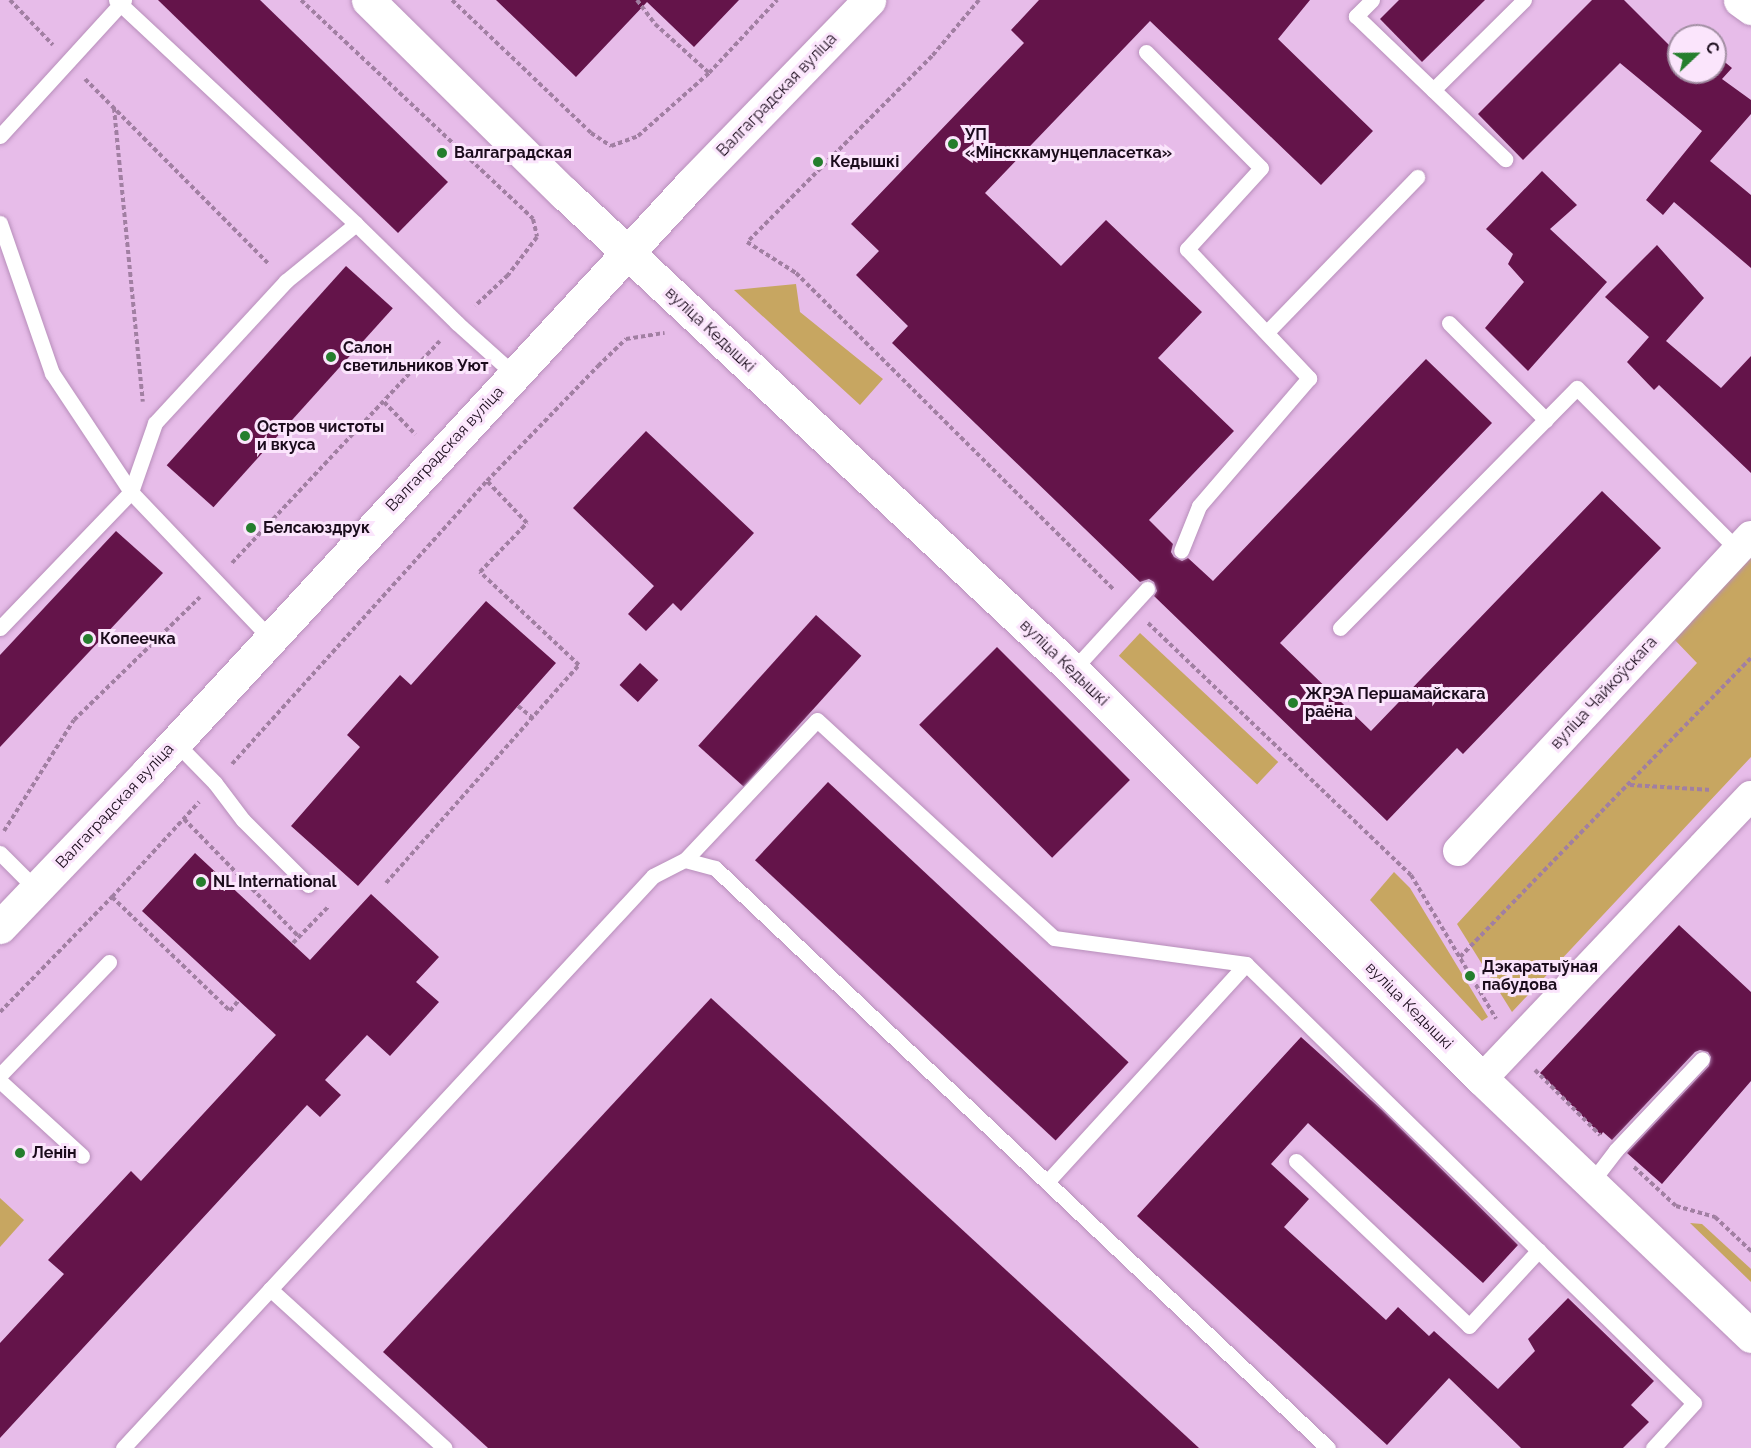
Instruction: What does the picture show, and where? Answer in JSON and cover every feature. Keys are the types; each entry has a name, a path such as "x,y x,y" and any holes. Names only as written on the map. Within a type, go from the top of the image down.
{"street":[{"name":"вуліца Кедышкі","path":"368,0 629,254 1073,670 1482,1079 1751,1336"},
{"name":"Валгаградская вуліца","path":"0,927 629,254 691,184 868,0"},
{"path":"1740,0 1751,8"},
{"name":"вуліца Чайкоўскага","path":"1458,850 1744,543"},
{"path":"1482,1079 1751,796"}],"lane":[{"path":"1372,0 1356,16 1505,159"},
{"path":"1433,90 1524,0"},
{"path":"0,136 120,1 356,224 457,323 515,375"},
{"path":"1146,52 1261,168 1187,249 1310,378 1198,506 1181,551"},
{"path":"1267,332 1417,177"},
{"path":"0,223 51,373 130,492 270,638"},
{"path":"0,628 130,492 155,423 286,281 356,224"},
{"path":"1449,322 1546,420"},
{"path":"1340,628 1577,388 1744,543"},
{"path":"1073,670 1147,589"},
{"path":"123,1448 653,876 685,860 816,720 1054,938 1246,963 1694,1403 1653,1448"},
{"path":"175,742 215,783 243,820 308,885"},
{"path":"0,853 36,890"},
{"path":"685,860 715,868 1328,1448"},
{"path":"0,1075 109,962"},
{"path":"1047,1182 1246,963"},
{"path":"1590,1184 1616,1150 1701,1059"},
{"path":"0,1081 82,1156"},
{"path":"1296,1161 1469,1326 1539,1250"},
{"path":"270,1289 445,1448"}],"path":[{"path":"10,0 68,61"},
{"path":"0,837 74,720 216,581 457,323 508,275 537,237 533,219 301,0"},
{"path":"452,0 591,132 611,146 638,136 709,73 777,0"},
{"path":"637,0 655,24 709,73"},
{"path":"979,0 932,56 747,242 796,273 1131,606 1411,874 1512,1048"},
{"path":"93,87 286,281"},
{"path":"114,108 143,405"},
{"path":"0,1012 184,819 487,481 626,339 665,333"},
{"path":"384,402 437,457"},
{"path":"386,883 579,666 480,572 526,523 487,481"},
{"path":"1460,957 1751,658"},
{"path":"518,706 533,718"},
{"path":"1629,785 1718,791"},
{"path":"184,819 299,936"},
{"path":"112,897 230,1011 239,1000"},
{"path":"293,944 328,907"}],"shaded area":[{"path":"796,284 800,312 883,379 860,405 734,290"},
{"path":"1751,558 1751,757 1512,1012 1457,924 1697,663 1673,638"},
{"path":"1140,633 1278,762 1257,785 1119,656"},
{"path":"1394,872 1410,888 1488,1017 1482,1021 1370,900"},
{"path":"0,1198 24,1220 0,1247"},
{"path":"1690,1223 1702,1224 1751,1269 1751,1282"}],"building":[{"path":"158,0 260,0 448,182 398,233"},
{"path":"496,0 739,0 694,47 647,2 576,77"},
{"path":"1039,0 1310,0 1278,39 1373,131 1321,185 1150,21 985,193 1061,266 1106,220 1202,312 1158,358 1234,431 1149,520 1173,544 1171,552 1174,557 1182,561 1188,558 1213,581 1426,359 1492,423 1280,643 1371,731 1602,491 1661,548 1463,754 1457,748 1387,821 1154,596 1157,591 1154,582 1149,579 1140,582 892,343 908,326 856,275 879,251 851,224 1024,43 1011,30"},
{"path":"1399,0 1485,0 1422,62 1380,19"},
{"path":"1592,0 1624,0 1667,43 1667,84 1727,83 1751,100 1751,114 1710,161 1751,195 1751,268 1674,202 1663,215 1646,200 1702,131 1620,63 1523,160 1478,114"},
{"path":"1727,64 1732,68 1727,74"},
{"path":"1542,171 1577,205 1550,229 1607,282 1528,371 1485,328 1524,282 1508,264 1513,254 1486,229"},
{"path":"1657,245 1704,298 1666,341 1721,388 1751,356 1751,473 1659,385 1654,390 1627,362 1649,337 1605,297"},
{"path":"346,266 393,308 213,507 167,465"},
{"path":"646,431 754,533 681,611 673,603 646,631 628,614 654,586 573,508"},
{"path":"116,531 163,573 0,747 0,655"},
{"path":"486,601 556,663 358,886 291,826 360,747 347,735 400,675 411,685"},
{"path":"816,615 861,656 744,787 698,746"},
{"path":"997,647 1130,780 1052,858 919,725"},
{"path":"640,663 658,680 638,702 620,685"},
{"path":"828,782 1129,1062 1056,1141 755,860"},
{"path":"195,853 310,960 371,894 439,957 416,982 439,1002 390,1056 367,1035 325,1080 341,1095 320,1117 307,1105 0,1438 0,1343 64,1274 48,1260 131,1171 141,1181 276,1035 142,911"},
{"path":"1679,925 1751,992 1751,1081 1662,1184 1627,1153 1709,1066 1711,1057 1708,1052 1700,1050 1695,1052 1612,1140 1603,1132 1601,1135 1540,1073"},
{"path":"711,998 1199,1448 488,1448 383,1352"},
{"path":"1301,1037 1381,1109 1518,1245 1483,1283 1308,1123 1271,1164 1309,1199 1284,1227 1386,1320 1398,1307 1429,1336 1434,1331 1498,1389 1535,1351 1528,1339 1568,1298 1654,1381 1631,1405 1649,1422 1623,1448 1521,1448 1449,1378 1387,1445 1137,1216"}],"place":[{"name":"УП «Мінсккамунцепласетка»","path":"953,144"},
{"name":"Валгаградская","path":"442,153"},
{"name":"Кедышкі","path":"818,162"},
{"name":"Салон светильников Уют","path":"331,357"},
{"name":"Остров чистоты и вкуса","path":"245,436"},
{"name":"Белсаюздрук","path":"251,528"},
{"name":"Копеечка","path":"88,639"},
{"name":"ЖРЭА Першамайскага раёна","path":"1293,703"},
{"name":"NL International","path":"201,882"},
{"name":"Дэкаратыўная пабудова","path":"1470,976"},
{"name":"Ленін","path":"20,1153"}]}
